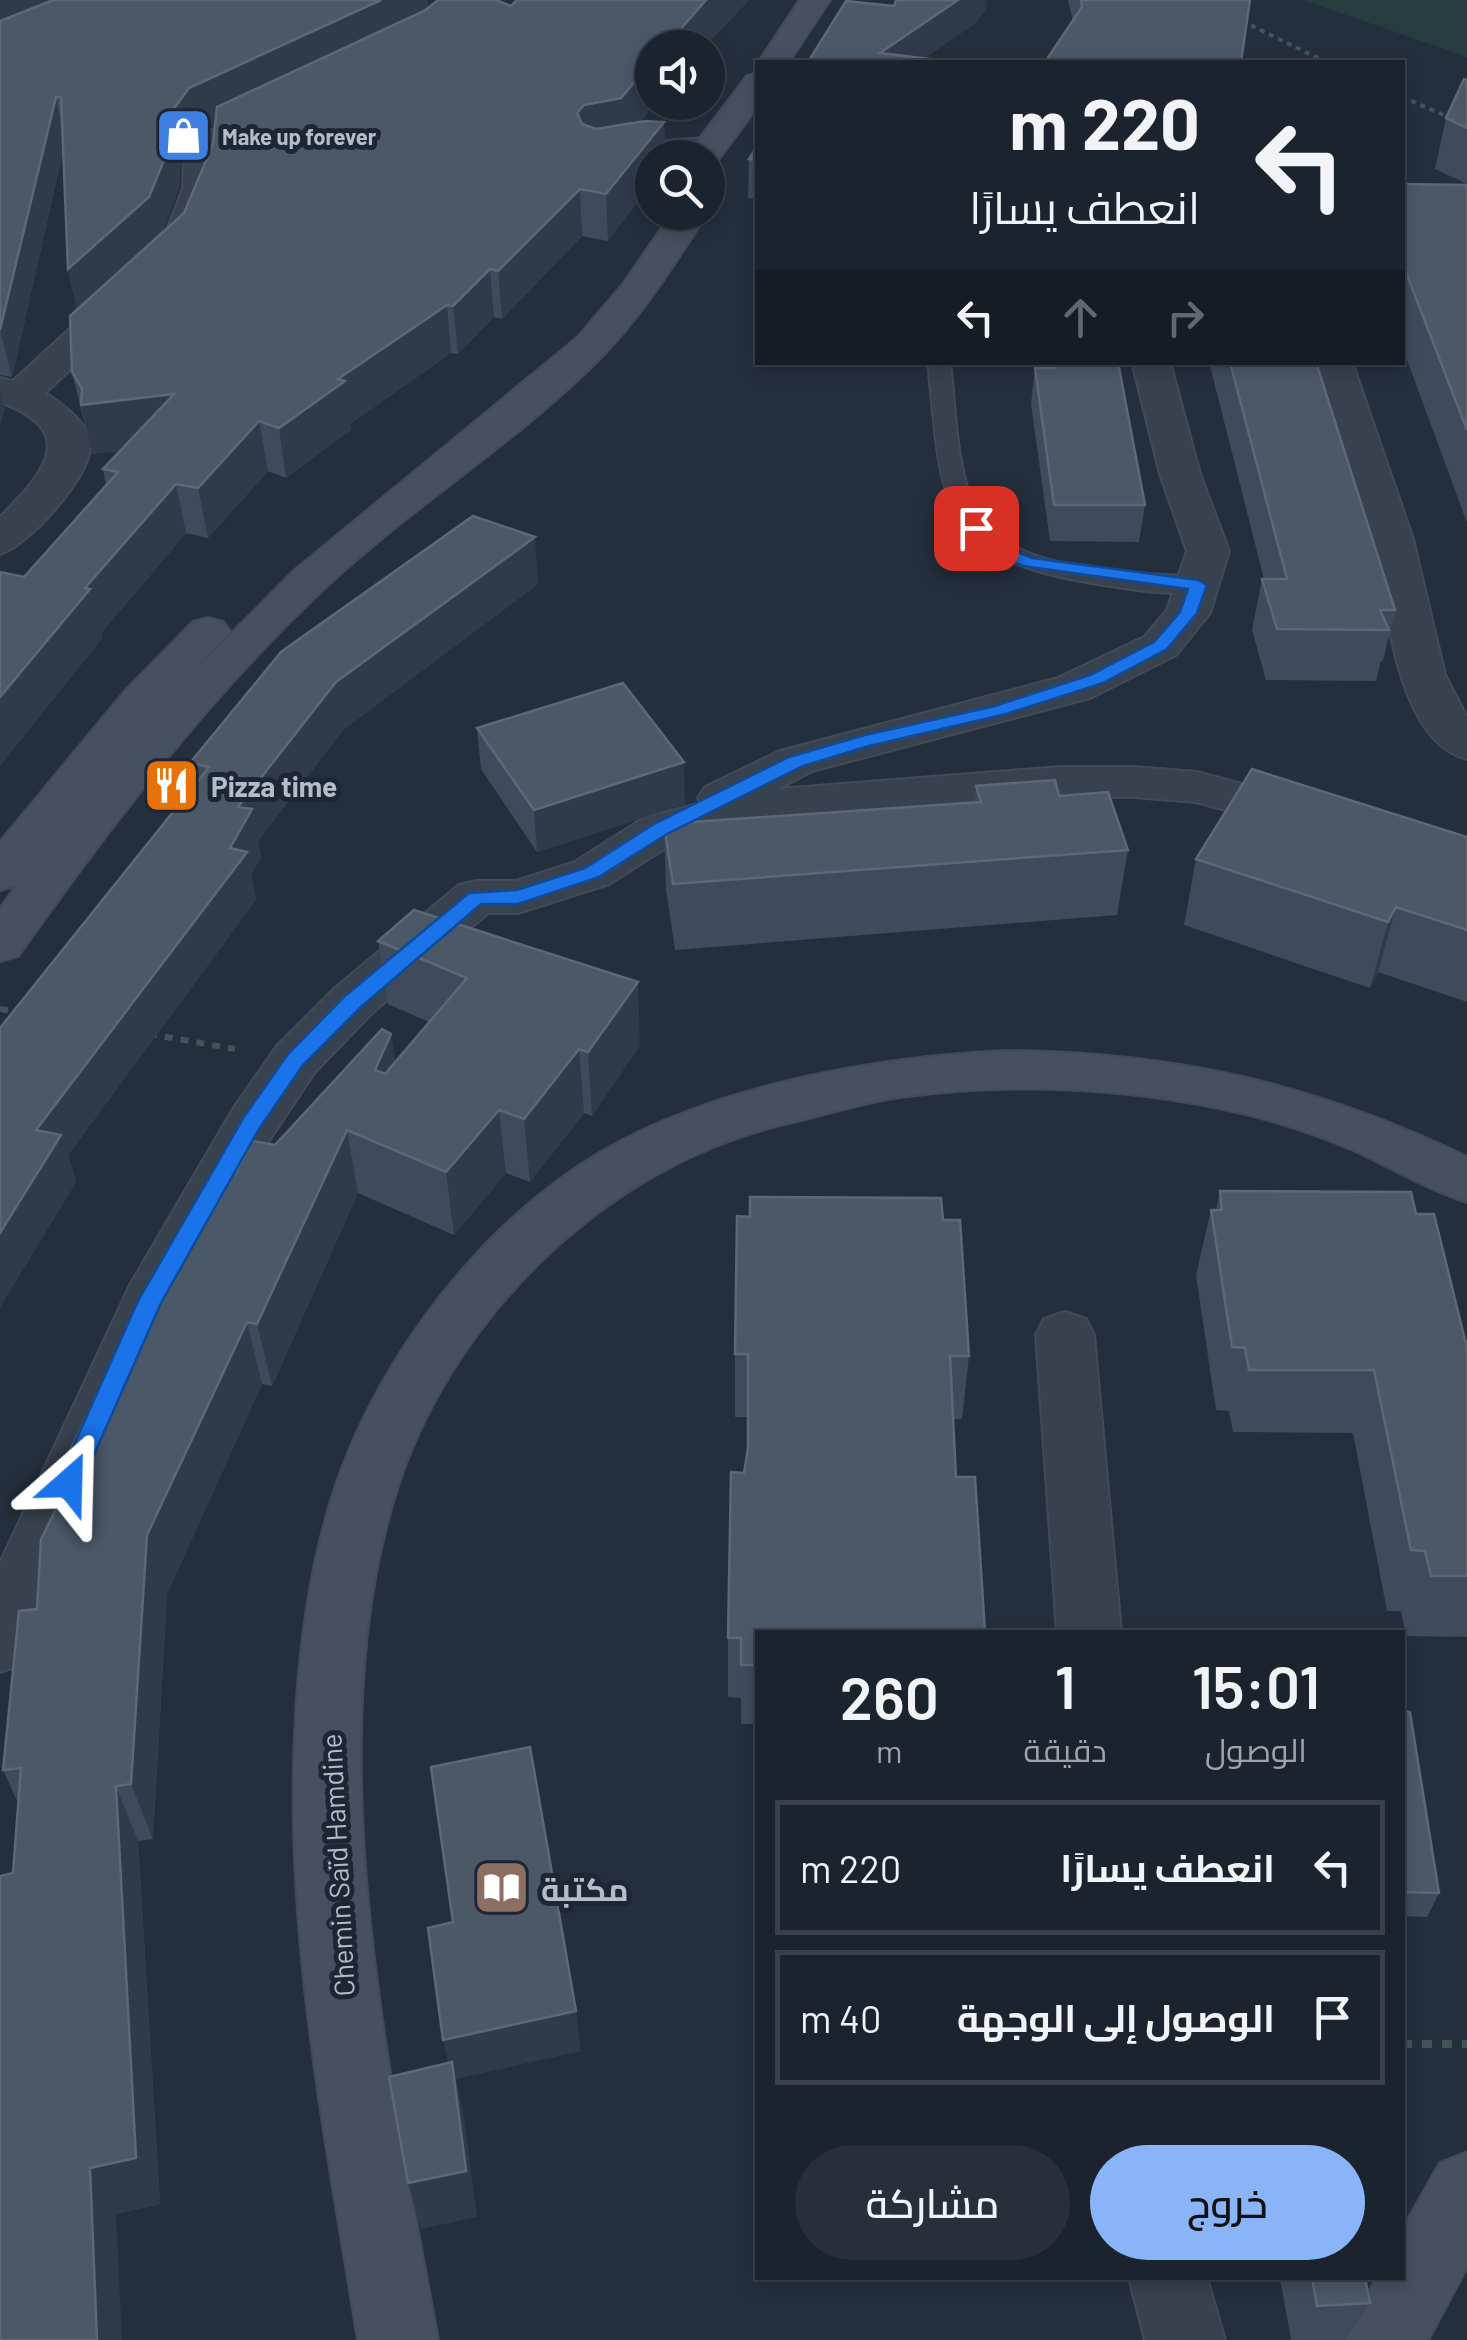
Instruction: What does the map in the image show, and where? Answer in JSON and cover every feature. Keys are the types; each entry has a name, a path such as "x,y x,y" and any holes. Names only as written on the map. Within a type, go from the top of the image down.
{"main road":[{"path":"774,60 815,0"},
{"path":"804,60 844,0"},
{"path":"716,140 755,87"},
{"path":"725,166 755,128"},
{"path":"0,874 45,815 187,652 248,593 538,353 572,320 645,230"},
{"path":"0,944 85,827 232,658 312,578 577,360 644,283 679,230"},
{"name":"Chemin Saïd Hamdine","path":"398,2340 342,1982 328,1794 328,1706 358,1514 380,1447 478,1288 555,1214 602,1180 702,1126 898,1078 996,1071 1091,1071 1228,1092 1320,1115 1467,1181"},
{"path":"1385,2340 1467,2190"}],"street":[{"path":"0,541 53,480 70,452 69,437 61,423 10,393 177,248 200,188 201,156 210,143 316,94"},
{"path":"600,162 635,159"},
{"path":"0,1644 10,1609 99,1421 150,1301 252,1123 296,1059 353,1002 476,898 518,897 592,873 660,829 796,761 1074,688 1160,646 1188,613 1208,551 1180,474 1152,365"},
{"path":"1334,365 1391,536 1408,602 1418,668 1438,708 1467,745"},
{"path":"660,829 750,806 1061,782 1197,787 1259,801 1346,829"},
{"path":"1065,1334 1089,1630"},
{"path":"1169,2280 1185,2340"}],"lane":[{"path":"939,365 962,509 990,546 1029,562 1077,572 1198,585"}],"path":[{"path":"1236,17 1322,60"},
{"path":"1405,98 1467,126"},
{"path":"0,1009 20,1012"},
{"path":"138,1032 296,1059"},
{"path":"1405,2044 1467,2044"}],"green space":[{"path":"1303,0 1467,0 1467,57"}],"building":[{"path":"53,0 381,0 189,88 173,110 171,143 149,197 68,269 61,97 56,97 0,330 0,21"},
{"path":"438,0 496,0 511,6 517,0 706,0 680,30 635,30 635,81 621,98 584,105 577,113 582,124 596,129 664,122 650,140 635,140 635,158 606,194 580,189 498,271 490,269 453,306 447,305 338,379 345,381 279,428 259,421 198,488 176,484 85,588 90,589 0,697 0,572 24,577 118,472 103,469 174,394 81,405 82,389 72,372 70,316 184,213 213,144 217,107 424,11"},
{"path":"896,0 958,0 880,53 938,60 809,60 846,1 894,6"},
{"path":"1081,0 1250,0 1241,60 1046,60 1082,7"},
{"path":"1464,79 1467,80 1467,128 1446,118"},
{"path":"1405,184 1467,185 1467,430 1405,270"},
{"path":"1056,365 1119,365 1145,505 1054,505 1035,368 1056,368"},
{"path":"1231,365 1317,365 1395,610 1380,610 1389,630 1277,629 1262,579 1287,579"},
{"path":"473,516 535,537 336,682 238,807 252,809 230,848 247,852 36,1130 61,1135 0,1233 0,1028 209,767 190,763 281,652"},
{"path":"623,683 684,762 534,810 477,728"},
{"path":"1252,769 1467,837 1467,930 1396,907 1388,922 1196,859"},
{"path":"1055,780 1059,796 1108,792 1128,850 673,884 664,824 981,802 976,786"},
{"path":"414,910 638,982 588,1052 579,1049 524,1119 499,1110 446,1172 347,1130 257,1324 247,1322 147,1535 131,1784 116,1786 136,2158 90,2168 97,2340 0,2340 0,1876 13,1873 21,1768 3,1770 19,1611 37,1609 41,1539 65,1491 51,1488 117,1357 123,1358 225,1173 235,1174 252,1141 275,1145 382,1029 391,1034 375,1070 385,1074 467,978 378,941"},
{"path":"1220,1191 1411,1192 1416,1214 1434,1214 1467,1348 1467,1576 1431,1576 1425,1551 1411,1550 1374,1370 1249,1370 1245,1348 1232,1347 1211,1210 1222,1210"},
{"path":"750,1197 941,1198 943,1220 960,1220 969,1356 950,1356 956,1477 975,1477 985,1630 755,1630 755,1665 741,1665 741,1638 728,1638 731,1472 744,1473 748,1448 748,1354 735,1354 737,1216 750,1217"},
{"path":"1405,1711 1410,1712 1439,1893 1405,1892"},
{"name":"مكتبة","path":"530,1747 576,2011 443,2040 428,1928 453,1922 431,1767"},
{"path":"452,2062 466,2171 408,2183 389,2077"},
{"path":"1312,2280 1365,2280 1370,2303 1317,2306"}],"place":[{"name":"Make up forever","path":"183,136"},
{"name":"Pizza time","path":"172,786"},
{"name":"مكتبة","path":"502,1888"}],"route":[{"path":"69,1483 150,1301 252,1123 296,1059 353,1002 476,898 518,897 592,873 660,829 796,761 865,740 999,710 1096,679 1160,646 1188,613 1198,585 1077,572 1029,562 990,546 976,528"}]}
